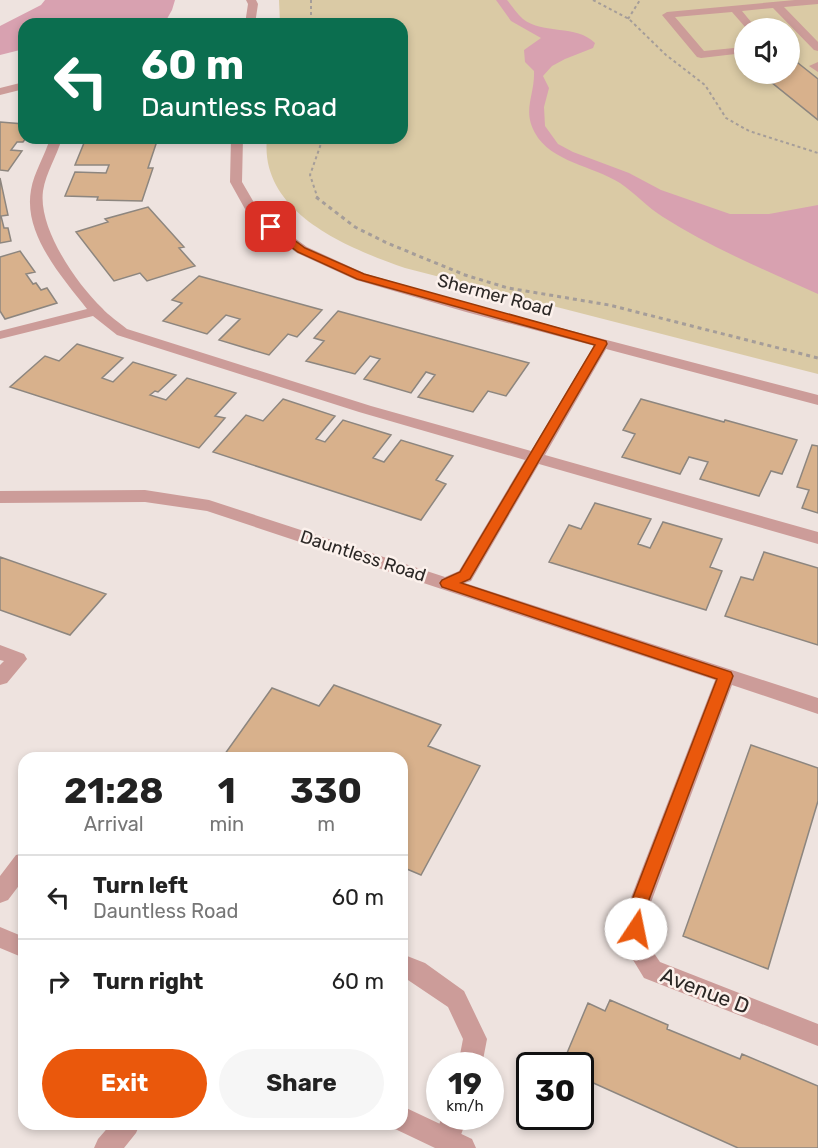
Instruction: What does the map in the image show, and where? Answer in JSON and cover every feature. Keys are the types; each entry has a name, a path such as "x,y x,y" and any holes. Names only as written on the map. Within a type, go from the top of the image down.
{"street":[{"path":"251,0 253,4 251,18"},
{"path":"740,8 762,0"},
{"path":"734,51 701,55 667,15 779,2 818,1"},
{"path":"779,2 818,48"},
{"path":"740,8 746,18"},
{"path":"0,92 18,88"},
{"path":"54,144 36,192 40,230 69,276 96,311 122,332 365,409 818,538"},
{"name":"Shermer Road","path":"237,144 236,182 255,215 302,250 361,277 602,344 818,400"},
{"path":"0,335 96,311"},
{"path":"447,583 465,576 602,344"},
{"name":"Dauntless Road","path":"0,497 145,496 209,506 818,706"},
{"path":"0,652 17,659 0,678"},
{"name":"Avenue D","path":"726,676 636,913 635,945 652,970 818,1035"},
{"path":"0,893 18,870"},
{"path":"0,937 18,945"},
{"path":"408,967 417,971 456,999 475,1039 472,1052"},
{"path":"408,1122 455,1144"},
{"path":"107,1148 122,1130"}],"path":[{"path":"311,0 311,18"},
{"path":"593,0 628,19 666,54 705,85 726,117 749,131 818,153"},
{"path":"628,19 640,0"},
{"path":"321,144 310,175 316,197 355,227 387,243 465,275 508,288 609,305 818,358"}],"shaded area":[{"path":"45,0 175,0 167,18 18,18 18,50 0,55 0,26 41,5"},
{"path":"279,0 818,0 818,374 405,268 334,238 312,224 292,207 277,187 268,164 267,144 408,144 408,18 280,18"},
{"path":"496,0 507,0 521,17 531,24 579,33 595,43 593,48 552,66 543,76 549,88 544,107 545,126 558,144 629,173 661,190 730,214 769,214 818,205 818,294 700,239 657,213 620,183 562,157 542,143 531,125 529,110 534,71 525,62 524,50 541,38 511,21"}],"building":[{"path":"800,65 818,79 818,120 773,84 800,84"},
{"path":"0,122 18,124 18,142 11,150 22,151 8,171 0,170"},
{"path":"84,144 156,144 148,168 153,168 142,201 97,200 98,197 65,196 75,172 106,173 109,165 75,165"},
{"path":"0,178 8,215 1,216 4,228 8,228 11,241 0,243"},
{"path":"148,207 184,247 179,248 195,266 147,281 140,273 114,281 76,232 108,222 105,219"},
{"path":"20,251 35,272 26,274 33,284 36,283 41,290 47,288 57,303 5,319 0,311 0,257"},
{"path":"199,276 322,310 297,337 288,334 269,355 219,340 240,319 226,315 207,334 163,321 182,303 172,300"},
{"path":"338,311 529,363 506,396 488,391 473,412 418,397 435,375 426,372 411,393 364,379 380,359 370,356 355,374 306,361 324,341 314,338"},
{"path":"77,344 123,358 102,378 113,382 133,362 176,375 158,392 155,391 150,395 166,400 187,378 236,393 215,416 225,418 199,448 10,387 45,356 59,361"},
{"path":"283,399 335,416 316,439 325,442 343,420 391,435 373,458 384,462 401,440 453,456 436,480 446,484 421,520 213,452 246,415 263,421"},
{"path":"641,399 797,440 782,474 771,471 759,496 700,479 708,462 689,457 680,474 622,457 635,434 623,430"},
{"path":"812,445 818,446 818,513 802,508 809,490 797,487"},
{"path":"595,503 651,519 638,544 650,548 663,522 722,539 710,567 722,571 706,610 549,562 569,525 581,529"},
{"path":"764,552 818,568 818,645 725,616 741,577 753,580"},
{"path":"0,557 106,594 70,635 0,610"},
{"path":"334,685 441,725 428,746 480,766 421,875 408,870 408,752 226,752 272,688 319,706"},
{"path":"751,745 818,768 818,801 768,969 683,936"},
{"path":"610,1000 668,1025 667,1029 740,1059 742,1054 818,1086 818,1148 738,1148 594,1083 594,1052 567,1052 588,1003 605,1011"}],"route":[{"path":"271,227 302,250 361,277 602,344 465,576 447,583 726,676 636,913 636,929"}]}
